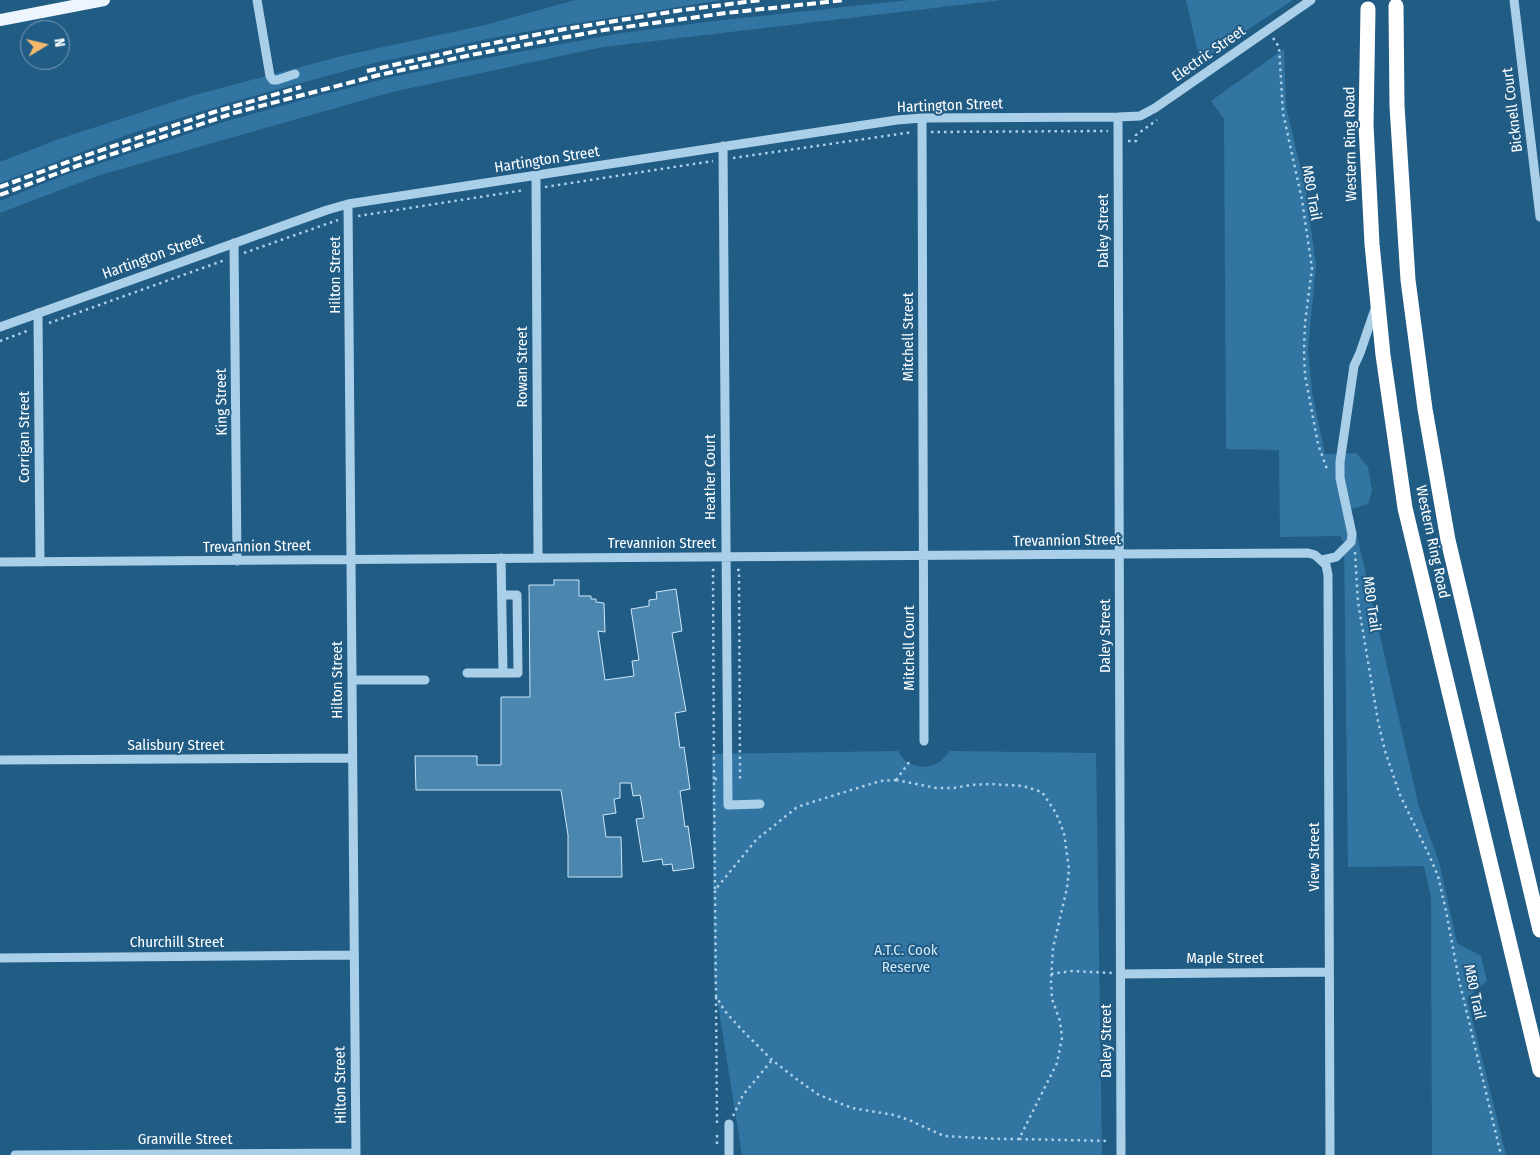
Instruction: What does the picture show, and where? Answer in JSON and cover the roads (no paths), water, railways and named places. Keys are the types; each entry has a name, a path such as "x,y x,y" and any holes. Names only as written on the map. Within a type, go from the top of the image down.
{"highway":[{"name":"Western Ring Road","path":"1396,6 1398,115 1408,280 1425,409 1448,540 1540,930"},
{"name":"Western Ring Road","path":"1368,9 1366,125 1370,216 1383,355 1406,508 1540,1070"}],"main road":[{"path":"0,20 104,0"}],"street":[{"path":"257,0 270,76 277,80 296,74"},
{"name":"Electric Street","path":"1118,117 1134,117 1146,114 1310,0"},
{"name":"Bicknell Court","path":"1514,0 1540,217"},
{"name":"Hartington Street","path":"0,327 348,204 897,120 922,118 1118,117"},
{"name":"Daley Street","path":"1118,117 1121,1155"},
{"name":"Mitchell Street","path":"922,118 923,556"},
{"name":"Heather Court","path":"723,146 728,805 760,804"},
{"name":"Rowan Street","path":"536,176 538,558"},
{"name":"Hilton Street","path":"348,204 356,1154"},
{"name":"King Street","path":"234,243 237,561"},
{"path":"1322,560 1336,557 1351,543 1352,534 1340,478 1340,462 1354,366 1378,303"},
{"name":"Corrigan Street","path":"38,313 40,562"},
{"name":"Trevannion Street","path":"0,562 1309,553 1322,560"},
{"name":"Mitchell Court","path":"923,556 924,741"},
{"path":"501,558 503,673"},
{"name":"View Street","path":"1322,560 1327,567 1328,575 1330,1155"},
{"path":"467,673 518,673 517,595 502,595"},
{"path":"352,680 425,680"},
{"name":"Salisbury Street","path":"0,760 352,758"},
{"name":"Churchill Street","path":"0,958 354,955"},
{"name":"Maple Street","path":"1121,974 1329,972"},
{"path":"729,1124 730,1155"},
{"name":"Granville Street","path":"15,1155 356,1154"}],"railway":[{"path":"367,71 565,29 683,10 761,0"},
{"path":"0,195 77,166 234,113 379,75 471,55 604,30 726,13 845,0"},
{"path":"0,187 214,112 301,87"}],"park label":[{"name":"A.T.C. Cook Reserve","path":"906,960"}]}
